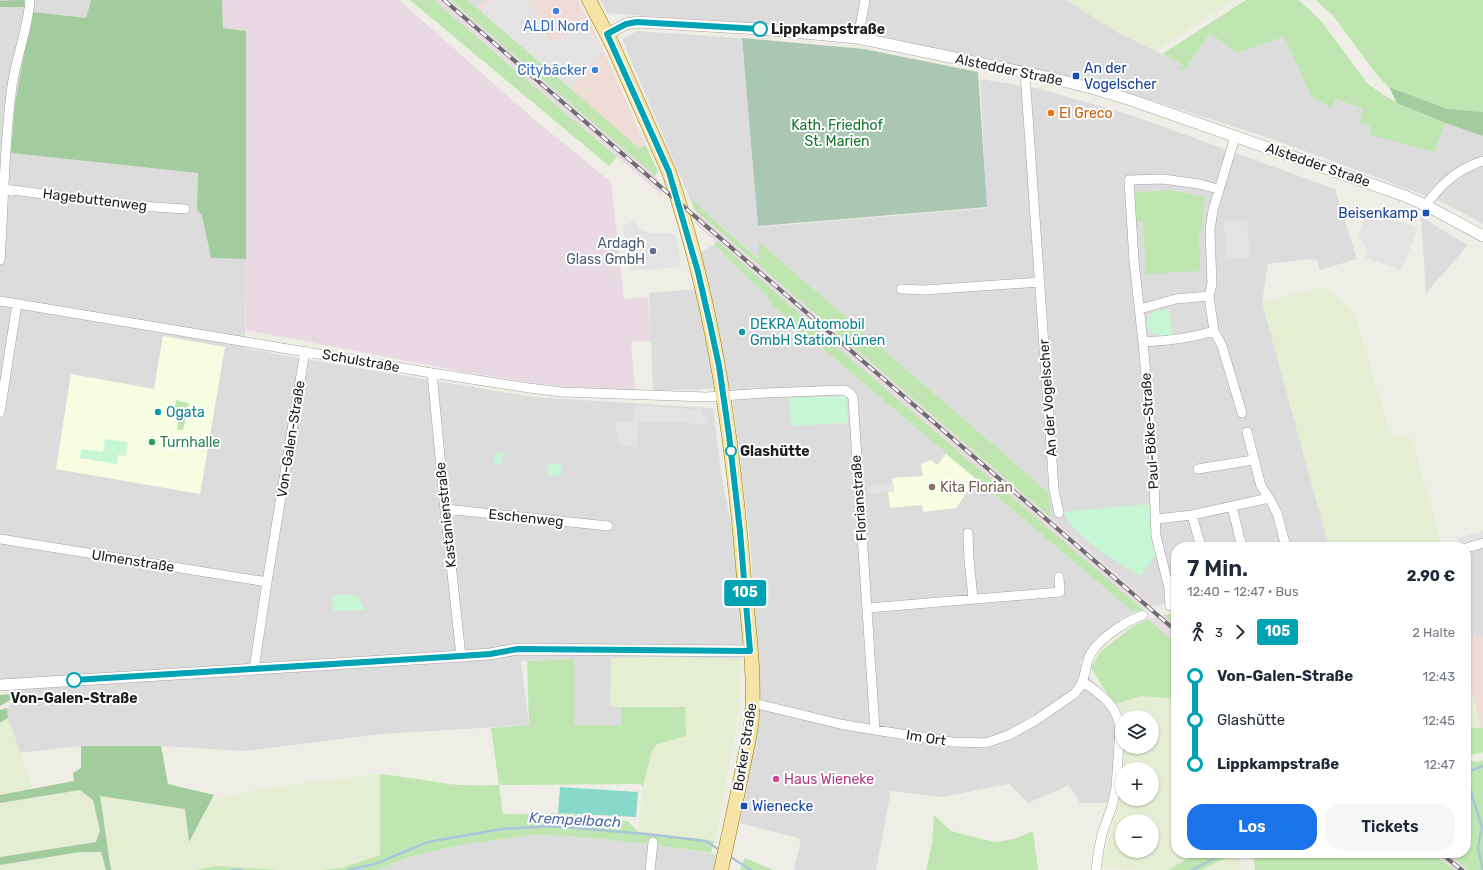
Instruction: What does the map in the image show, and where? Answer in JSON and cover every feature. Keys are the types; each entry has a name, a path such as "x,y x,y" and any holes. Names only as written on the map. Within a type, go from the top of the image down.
{"main road":[{"name":"Borker Straße","path":"589,0 607,34 669,172 705,301 714,339 724,395 740,531 750,651 752,703 748,739 723,859"}],"street":[{"path":"0,260 3,186 9,108 12,84 28,24 30,0"},
{"path":"858,38 865,0"},
{"name":"Alstedder Straße","path":"607,34 626,24 637,22 760,29 858,38 1095,89 1377,186 1426,206 1483,236"},
{"name":"An der Vogelscher","path":"1025,73 1054,490 1059,513"},
{"path":"1235,137 1218,189 1213,210 1210,230 1212,284 1209,296 1214,331 1222,346 1242,414"},
{"path":"1426,206 1435,192 1448,180 1460,172 1483,161"},
{"name":"Paul-Böke-Straße","path":"1171,596 1156,536 1153,454 1140,309 1134,261 1129,180 1163,179 1200,184 1218,189"},
{"name":"Hagebuttenweg","path":"3,186 139,206 185,209"},
{"path":"901,289 932,289 1040,282"},
{"path":"1140,309 1176,299 1209,296"},
{"name":"Schulstraße","path":"0,301 529,388 562,392 706,397 724,395"},
{"path":"0,412 17,304"},
{"path":"1143,342 1194,337 1214,331"},
{"name":"Von-Galen-Straße","path":"254,669 305,351"},
{"name":"Kastanienstraße","path":"432,373 444,509 461,656"},
{"name":"Florianstraße","path":"724,395 844,390 851,394 868,608 875,730"},
{"path":"1246,432 1261,486 1277,513 1285,542"},
{"path":"1198,469 1253,460"},
{"path":"1156,520 1192,515 1269,498"},
{"path":"1232,507 1241,542"},
{"name":"Eschenweg","path":"444,509 608,526"},
{"path":"1192,515 1200,542"},
{"path":"968,533 969,559 974,599"},
{"name":"Ulmenstraße","path":"0,539 267,582"},
{"path":"1471,547 1483,543"},
{"path":"868,608 1060,592 1059,577"},
{"path":"1161,608 1171,606"},
{"name":"Im Ort","path":"752,703 840,724 875,730 952,742 986,743 1009,735 1036,720 1074,694 1083,682 1089,658 1095,648 1113,632 1133,619 1143,615"},
{"path":"0,685 461,656 490,654 524,649 750,651"},
{"path":"1083,682 1102,695 1114,710 1119,720 1120,728 1116,788 1112,806 1102,834 1096,870"},
{"path":"650,870 653,842"}],"shaded area":[{"path":"0,0 91,0 86,18 11,153 198,173 197,210 202,214 211,258 246,259 245,348 533,397 713,408 722,479 731,524 741,601 743,639 741,659 653,657 611,706 621,707 621,725 574,725 574,659 521,661 529,725 382,734 247,751 161,746 81,746 20,753 8,718 7,708 19,695 26,684 0,685"},
{"name":"Ardagh Glass GmbH","path":"222,0 399,0 535,120 611,182 624,299 648,297 651,341 631,342 635,390 595,390 535,383 459,371 246,330 246,31 223,28"},
{"path":"434,0 450,0 658,178 662,195"},
{"path":"468,0 485,0 477,8"},
{"path":"485,0 578,0 605,53 646,146 639,149 477,8"},
{"path":"492,0 528,0 550,42 586,23 602,52 571,89 481,12"},
{"path":"600,0 1067,0 1117,32 1182,64 1210,33 1237,53 1284,37 1311,96 1332,109 1334,99 1363,109 1370,125 1434,152 1445,123 1483,136 1483,224 1444,203 1269,138 1088,80 874,35 607,13"},
{"path":"1067,0 1235,0 1155,51 1117,32"},
{"path":"637,31 742,38 758,227 987,208 980,79 1040,89 1131,115 1335,189 1357,259 1320,270 1317,261 1312,259 1268,264 1262,302 1328,542 1171,542 1171,603 1154,606 1051,518 1048,492 760,243 760,259 689,197 622,39"},
{"path":"1368,209 1418,228 1401,270 1365,258 1368,252 1358,235"},
{"path":"695,210 1154,606 1143,609 888,391 696,224"},
{"path":"1421,217 1468,245 1426,293"},
{"path":"1247,220 1250,258 1226,259 1224,221"},
{"name":"Ardagh Glass GmbH","path":"634,221 641,230 651,233 676,234 681,267 630,271 623,226"},
{"path":"714,245 764,293 775,308 1133,612 1121,619 1079,662 1115,714 1116,754 1110,803 1080,803 1069,785 1028,803 1009,784 942,797 891,791 876,870 794,870 801,839 740,823 760,717 760,686 750,539 731,388 653,391 649,293 709,288 700,253"},
{"path":"1325,287 1354,311 1391,436 1411,437 1442,542 1328,542 1262,302"},
{"path":"163,336 225,347 200,494 56,469 71,374 154,389"},
{"path":"634,405 703,410 702,415 708,415 708,424 638,421 637,447 620,447 614,422 632,421"},
{"name":"Kita Florian","path":"946,454 976,479 956,508 923,512 922,505 890,508 888,492 894,491 892,478 923,476 921,464 931,460 937,465"},
{"path":"893,483 894,491 868,494 868,485"},
{"path":"1483,531 1483,538 1469,542 1458,542 1457,538"},
{"path":"1483,548 1483,635 1471,637 1471,552"},
{"path":"1164,615 1171,621 1171,639 1148,619"},
{"path":"1483,635 1483,728 1481,729 1471,689 1471,637"},
{"path":"653,657 741,659 739,708 715,841 638,832 643,787 651,753 657,743 686,736 685,707 610,706 611,658"},
{"path":"1471,689 1481,729 1471,728"},
{"path":"1143,696 1171,699 1171,858 1189,858 1168,870 1141,870 1102,867 1115,814 1115,858 1159,858 1159,814 1115,814 1117,806 1159,806 1159,762 1121,762 1121,754 1159,754 1159,710 1115,710 1114,704"},
{"path":"8,718 33,789 0,795 0,723"},
{"path":"380,774 380,855 342,868 322,870 281,870 216,866 196,870 111,870 99,796 186,809 189,841 212,801 264,788"},
{"path":"560,787 638,792 636,817 558,813"},
{"path":"80,790 93,800 100,831 96,842 0,857 0,803"},
{"path":"532,835 568,836 649,844 721,855 720,870 376,870 409,857 466,844"},
{"path":"80,852 101,852 106,870 0,870 0,865"},
{"path":"1226,858 1239,858 1241,870 1202,870"},
{"path":"1438,858 1454,858 1468,870 1455,870"}],"green space":[{"path":"24,0 25,7 0,7 0,1"},
{"path":"91,0 222,0 223,28 246,31 246,259 211,258 202,215 197,210 198,173 11,153 15,104 32,12 86,18"},
{"path":"410,0 434,0 617,157 609,166"},
{"path":"450,0 468,0 639,148 646,146 658,171 655,176"},
{"path":"1246,0 1299,0 1322,22 1367,83 1385,96 1415,111 1445,123 1434,152 1371,135 1370,125 1359,122 1363,109 1335,99 1332,109 1311,96 1284,37 1237,53 1210,33 1184,71 1179,68 1182,64 1162,54"},
{"path":"1316,0 1483,0 1483,112 1448,109 1389,87 1377,75 1335,18"},
{"name":"Kath. Friedhof St. Marien","path":"742,38 864,49 978,72 987,207 758,226"},
{"path":"1389,87 1448,109 1483,112 1483,136 1445,123 1397,103"},
{"path":"1170,190 1204,197 1202,231 1199,232 1200,271 1146,274 1143,222 1136,221 1135,192"},
{"path":"689,197 759,259 759,242 1048,492 1051,518 695,210"},
{"path":"717,241 888,391 1143,609 1133,612 775,308 764,293 714,245"},
{"path":"1169,309 1173,335 1158,335 1146,327 1150,315 1159,310"},
{"path":"846,396 848,423 791,426 789,398"},
{"path":"176,400 189,403 183,430 177,430 179,416 175,407"},
{"path":"105,439 128,442 126,456 118,455 117,464 80,458 81,449 103,452"},
{"path":"495,452 503,453 502,464 494,464"},
{"path":"548,464 562,465 561,476 547,475"},
{"path":"1149,504 1151,532 1157,552 1141,576 1108,556 1088,541 1078,532 1063,512"},
{"path":"332,595 357,595 366,610 333,611"},
{"path":"1171,614 1171,621 1164,615"},
{"path":"1148,619 1171,639 1171,699 1143,696 1114,704 1091,668 1101,651 1132,627"},
{"path":"574,659 574,725 621,725 621,707 685,707 686,736 657,744 651,753 643,787 640,784 499,785 491,728 529,725 527,661"},
{"path":"19,693 19,695 0,706 0,695"},
{"path":"7,708 8,718 0,723 0,710"},
{"path":"1471,728 1483,728 1483,752 1471,754"},
{"path":"81,746 161,746 168,784 214,795 189,842 185,809 100,796 111,870 106,870 101,852 80,852 0,865 0,857 96,842 100,831 93,800 80,790 0,803 0,795 74,781 73,773 81,768"},
{"path":"1483,760 1483,870 1468,870 1454,858 1471,858 1471,761 1478,762"},
{"path":"380,774 452,784 475,786 499,785 503,814 558,813 628,821 638,832 714,841 711,853 649,844 568,836 532,835 466,844 409,857 376,870 322,870 342,868 380,855"},
{"path":"934,815 951,831 994,842 1014,839 1033,831 1038,870 926,870 932,844"},
{"path":"745,858 774,870 740,870"},
{"path":"1189,858 1226,858 1202,870 1168,870"},
{"path":"1254,858 1438,858 1455,870 1255,870"},
{"path":"216,866 281,870 196,870"}],"waterway":[{"path":"1471,771 1483,766"},
{"path":"1471,792 1482,827 1478,848 1483,870"},
{"name":"Krempelbach","path":"348,870 375,864 428,842 502,829 551,826 706,841 721,851"},
{"name":"Krempelbach","path":"729,856 751,870"},
{"name":"Krempelbach","path":"1192,870 1215,858"},
{"name":"Krempelbach","path":"231,870 241,870"}],"railway":[{"path":"444,0 1171,627"},
{"path":"1446,858 1462,870"}],"bus line":[{"name":"105","path":"74,680 490,654 518,649 750,651 740,531 729,435 714,339 698,272 669,172 607,34 616,28 637,22 760,29"}],"place":[{"name":"ALDI Nord","path":"556,11"},
{"name":"Lippkampstraße","path":"760,29"},
{"name":"Citybäcker","path":"595,70"},
{"name":"An der Vogelscher","path":"1076,76"},
{"name":"El Greco","path":"1051,113"},
{"name":"Beisenkamp","path":"1426,213"},
{"name":"Ardagh Glass GmbH","path":"653,251"},
{"name":"DEKRA Automobil GmbH Station Lünen","path":"742,332"},
{"name":"Ogata","path":"158,412"},
{"name":"Turnhalle","path":"152,442"},
{"name":"Glashütte","path":"731,451"},
{"name":"Kita Florian","path":"932,487"},
{"name":"Von-Galen-Straße","path":"74,680"},
{"name":"Haus Wieneke","path":"776,779"},
{"name":"Wienecke","path":"744,806"}]}
